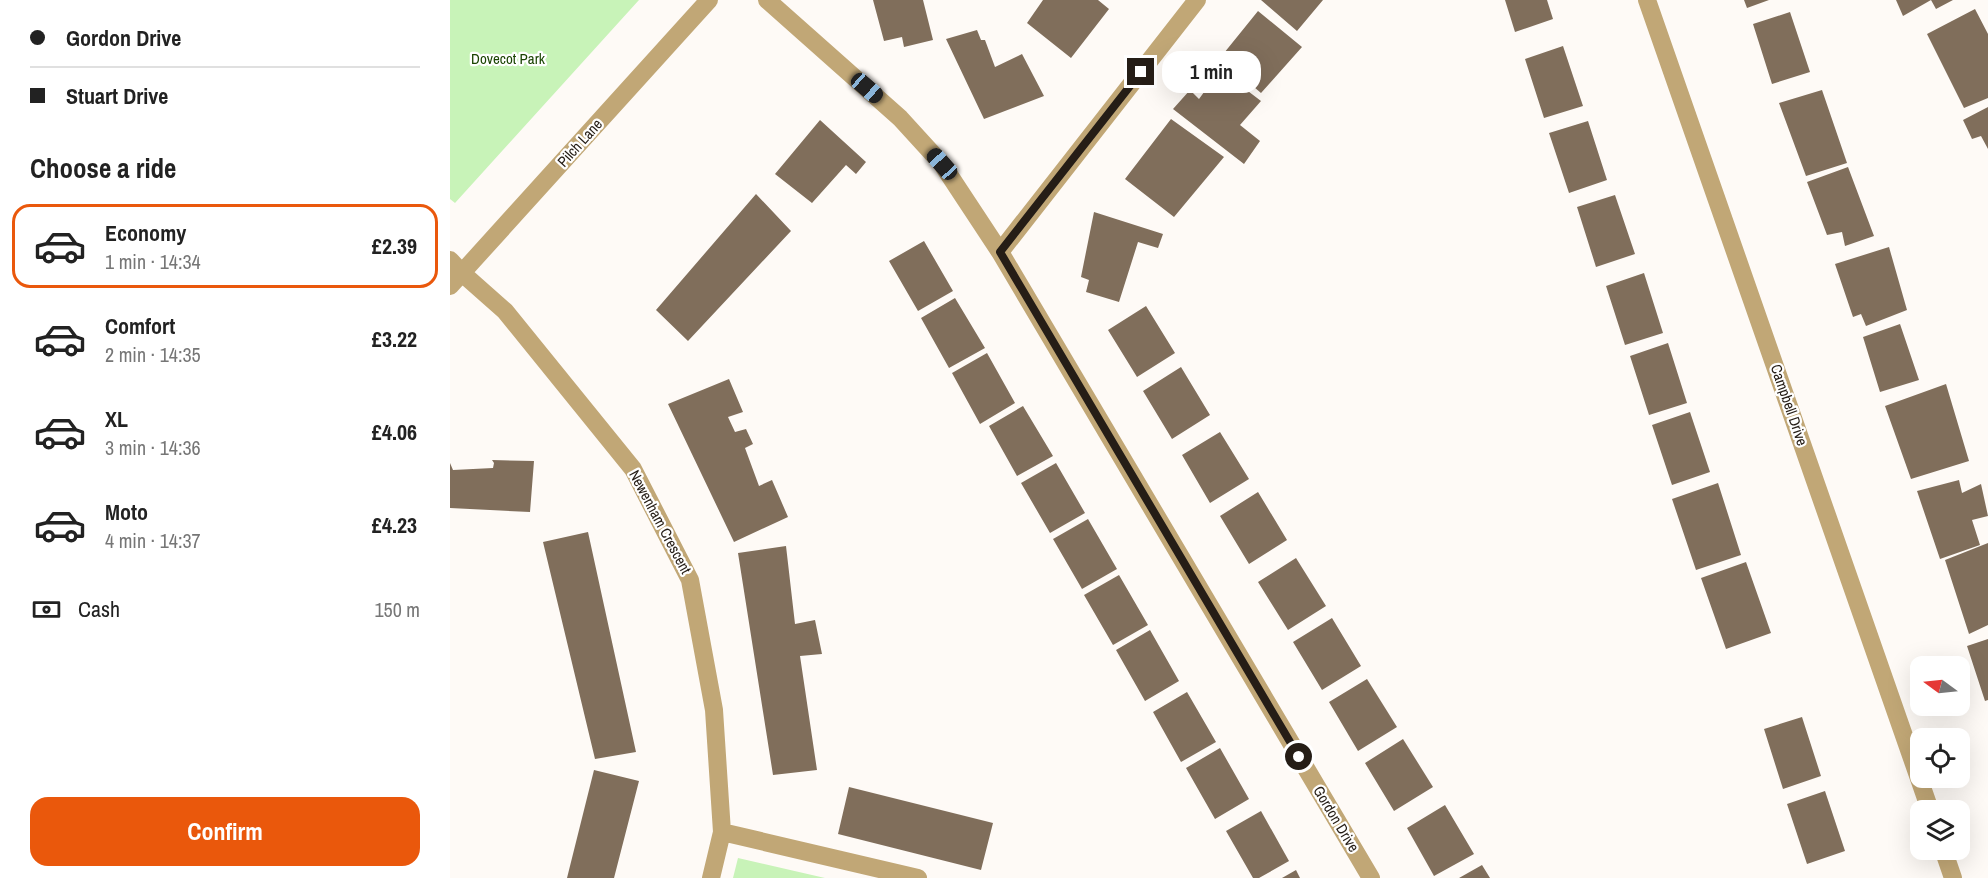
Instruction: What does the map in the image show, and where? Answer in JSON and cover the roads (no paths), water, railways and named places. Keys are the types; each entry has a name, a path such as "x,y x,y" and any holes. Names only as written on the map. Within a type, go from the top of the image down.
{"street":[{"name":"Pilch Lane","path":"454,273 709,0"},
{"name":"Gordon Drive","path":"766,0 900,118 942,164 1000,252 1371,878"},
{"path":"1000,252 1197,0"},
{"name":"Campbell Drive","path":"1647,0 1927,800"},
{"name":"Newenham Crescent","path":"454,273 505,311 633,469 690,580 714,710 722,832 711,878"},
{"path":"722,832 918,878"},
{"path":"1947,860 1953,878"}],"park label":[{"name":"Dovecot Park","path":"508,59"}]}
